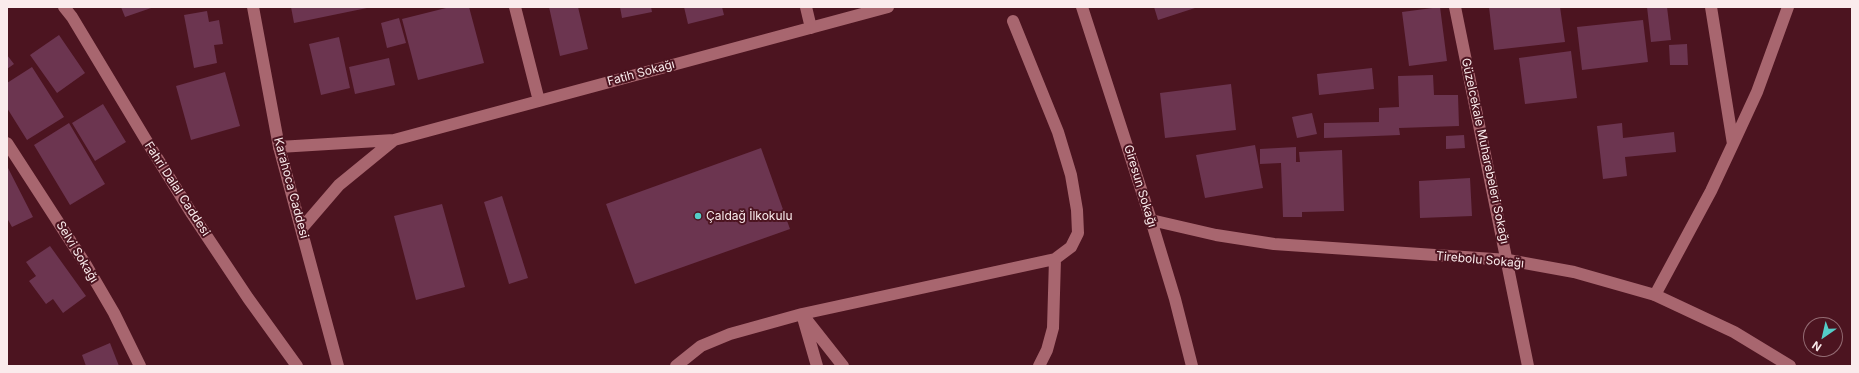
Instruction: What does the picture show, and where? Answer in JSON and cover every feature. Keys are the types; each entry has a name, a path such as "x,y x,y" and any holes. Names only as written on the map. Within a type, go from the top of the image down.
{"street":[{"name":"Fahri Dalal Caddesi","path":"64,7 72,17 192,214 248,298 297,366"},
{"name":"Karahoca Caddesi","path":"254,7 279,147 338,366"},
{"path":"515,7 539,101"},
{"path":"806,7 811,28"},
{"name":"Fatih Sokağı","path":"279,147 394,140 888,7"},
{"name":"Giresun Sokağı","path":"1082,7 1151,220 1175,299 1192,366"},
{"name":"Güzelcekale Muharebeleri Sokağı","path":"1455,7 1508,260 1528,366"},
{"path":"1711,7 1733,144"},
{"path":"1655,295 1711,191 1733,144 1757,92 1788,7"},
{"path":"676,366 701,346 730,334 802,314 1055,259 1071,247 1078,233 1077,210 1071,174 1058,132 1013,21"},
{"name":"Fatih Sokağı","path":"302,228 339,185 394,140"},
{"name":"Selvi Sokağı","path":"7,143 86,265 114,313 140,366"},
{"name":"Tirebolu Sokağı","path":"1151,220 1216,235 1274,244 1508,260 1574,272 1655,295 1734,332 1790,366"},
{"path":"1039,366 1047,350 1053,328 1055,259"},
{"path":"802,314 817,366"},
{"path":"802,314 844,366"}],"building":[{"path":"121,7 154,7 125,17"},
{"path":"291,7 367,7 367,8 294,23"},
{"path":"450,7 469,7 484,63 418,80 402,19"},
{"path":"549,7 578,7 588,49 560,56"},
{"path":"620,7 651,7 652,12 622,18"},
{"path":"684,7 722,7 724,15 688,24"},
{"path":"1154,7 1195,7 1195,8 1158,20"},
{"path":"1440,7 1447,61 1409,66 1402,12"},
{"path":"1489,7 1560,7 1565,42 1494,50"},
{"path":"1647,7 1667,7 1671,40 1651,42"},
{"path":"207,11 209,22 219,20 223,44 214,45 217,63 194,68 184,15"},
{"path":"399,18 406,43 387,48 381,23"},
{"path":"1643,20 1648,62 1582,70 1577,27"},
{"path":"59,35 85,73 57,93 30,55"},
{"path":"339,37 350,88 321,95 309,44"},
{"path":"1687,44 1688,65 1670,65 1669,45"},
{"path":"1571,51 1577,98 1525,104 1519,58"},
{"path":"7,55 14,64 7,69"},
{"path":"389,58 395,85 355,94 349,67"},
{"path":"32,67 64,117 27,140 7,108 7,83"},
{"path":"1372,68 1374,89 1319,95 1317,74"},
{"path":"225,72 240,126 191,140 176,86"},
{"path":"1433,75 1434,95 1458,95 1459,126 1399,128 1400,135 1324,138 1324,123 1379,122 1379,108 1399,107 1398,76"},
{"path":"1231,84 1236,130 1165,138 1160,93"},
{"path":"103,104 126,142 95,161 72,123"},
{"path":"1312,113 1317,134 1297,138 1292,117"},
{"path":"69,123 105,184 70,205 34,145"},
{"path":"1622,123 1623,138 1674,132 1676,152 1625,157 1627,176 1603,179 1597,126"},
{"path":"1464,135 1465,148 1446,149 1446,136"},
{"path":"1255,145 1263,188 1205,198 1196,155"},
{"path":"1296,147 1296,162 1300,162 1299,152 1342,150 1344,211 1302,212 1302,217 1283,217 1281,163 1260,164 1260,149"},
{"name":"Çaldağ İlkokulu","path":"761,148 790,229 635,284 606,204"},
{"path":"7,166 33,217 12,227 7,218"},
{"path":"1470,178 1472,216 1420,218 1419,181"},
{"path":"502,196 528,278 509,284 484,202"},
{"path":"442,204 465,287 416,300 394,216"},
{"path":"50,246 86,296 63,313 53,299 46,304 29,281 36,276 26,262"},
{"path":"110,343 119,366 86,366 82,355"}],"place":[{"name":"Çaldağ İlkokulu","path":"698,216"}]}
